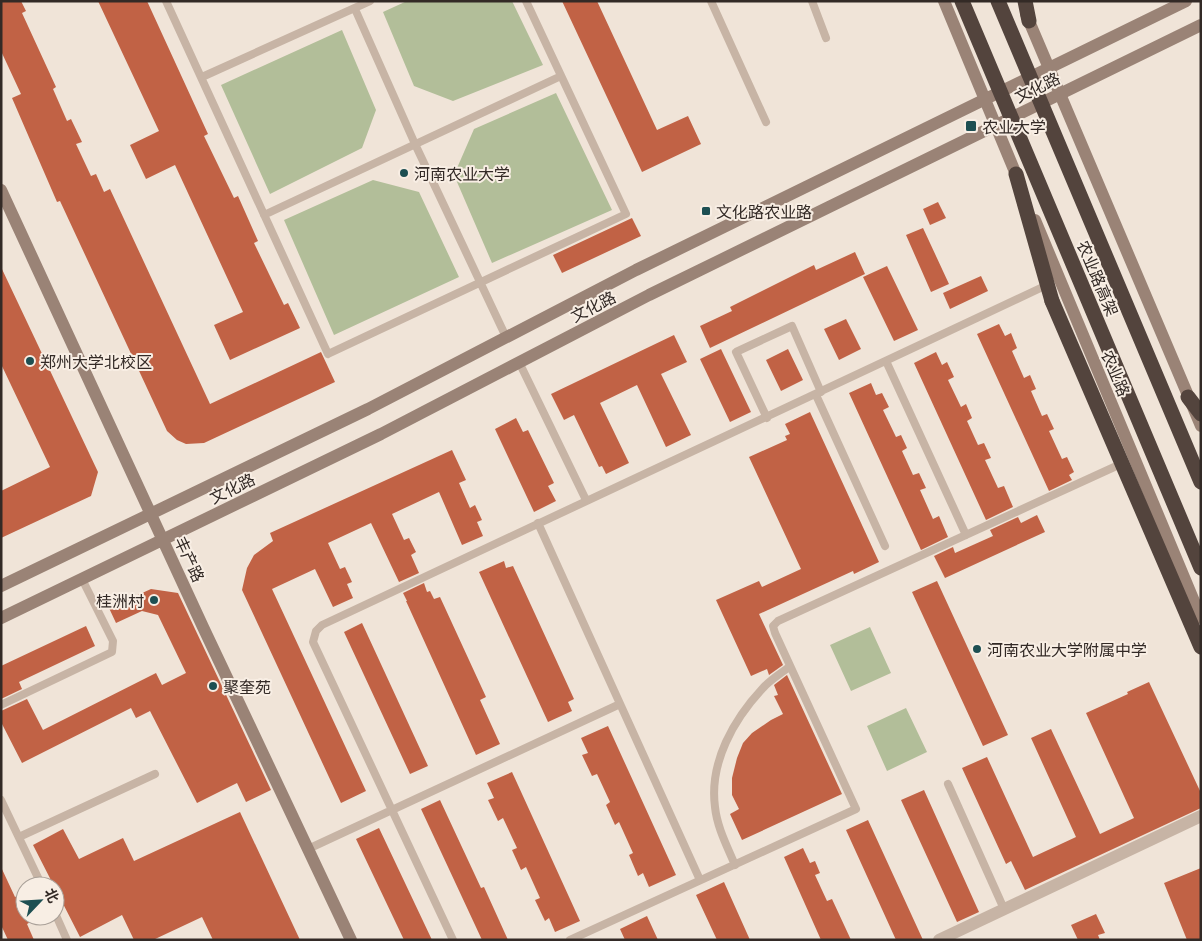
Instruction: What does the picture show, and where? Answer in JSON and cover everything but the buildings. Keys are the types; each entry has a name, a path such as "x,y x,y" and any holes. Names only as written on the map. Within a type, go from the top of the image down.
{"highway":[{"name":"农业路高架","path":"962,1 1201,568"},
{"name":"农业路高架","path":"998,1 1201,482"},
{"path":"1025,1 1029,21"},
{"path":"1016,174 1052,301 1201,646"},
{"path":"1188,397 1201,414"}],"main road":[{"name":"农业路","path":"944,1 1201,618"},
{"path":"1020,1 1201,426"},
{"name":"文化路","path":"1,586 368,409 636,270 1186,1"},
{"name":"文化路","path":"1,618 380,434 658,290 1201,25"},
{"name":"丰产路","path":"1,190 351,940"}],"street":[{"path":"939,940 1201,816"}],"lane":[{"path":"166,1 328,354 626,214 526,1"},
{"path":"202,77 370,1"},
{"path":"711,1 766,122"},
{"path":"812,1 826,38"},
{"path":"355,9 506,337"},
{"path":"264,215 561,76"},
{"path":"453,940 313,642 316,631 322,625 586,500 818,394 1048,285"},
{"path":"766,418 736,352 792,326 818,394 884,546"},
{"path":"519,362 586,500"},
{"path":"886,362 966,535"},
{"path":"570,940 856,809 773,626 778,621 1134,458"},
{"path":"538,523 700,880"},
{"path":"1,705 112,652 112,641 82,579"},
{"path":"735,865 722,835 715,808 714,779 724,747 737,721 764,686 790,666"},
{"path":"308,849 620,704"},
{"path":"19,837 155,774"},
{"path":"948,784 1004,909"},
{"path":"1,800 37,876"},
{"path":"61,926 68,940"}],"green space":[{"path":"407,1 512,1 543,65 453,101 414,86 383,12"},
{"path":"342,30 376,110 362,148 270,194 221,85"},
{"path":"556,93 612,210 492,263 454,175 474,129"},
{"path":"373,180 419,192 459,277 334,335 284,220"},
{"path":"870,627 891,673 851,691 830,645"},
{"path":"906,708 927,752 887,771 867,726"}],"place":[{"name":"农业大学","path":"971,126"},
{"name":"河南农业大学","path":"404,173"},
{"name":"文化路农业路","path":"706,211"},
{"name":"郑州大学北校区","path":"30,361"},
{"name":"桂洲村","path":"154,600"},
{"name":"河南农业大学附属中学","path":"977,649"},
{"name":"聚奎苑","path":"213,686"}]}
